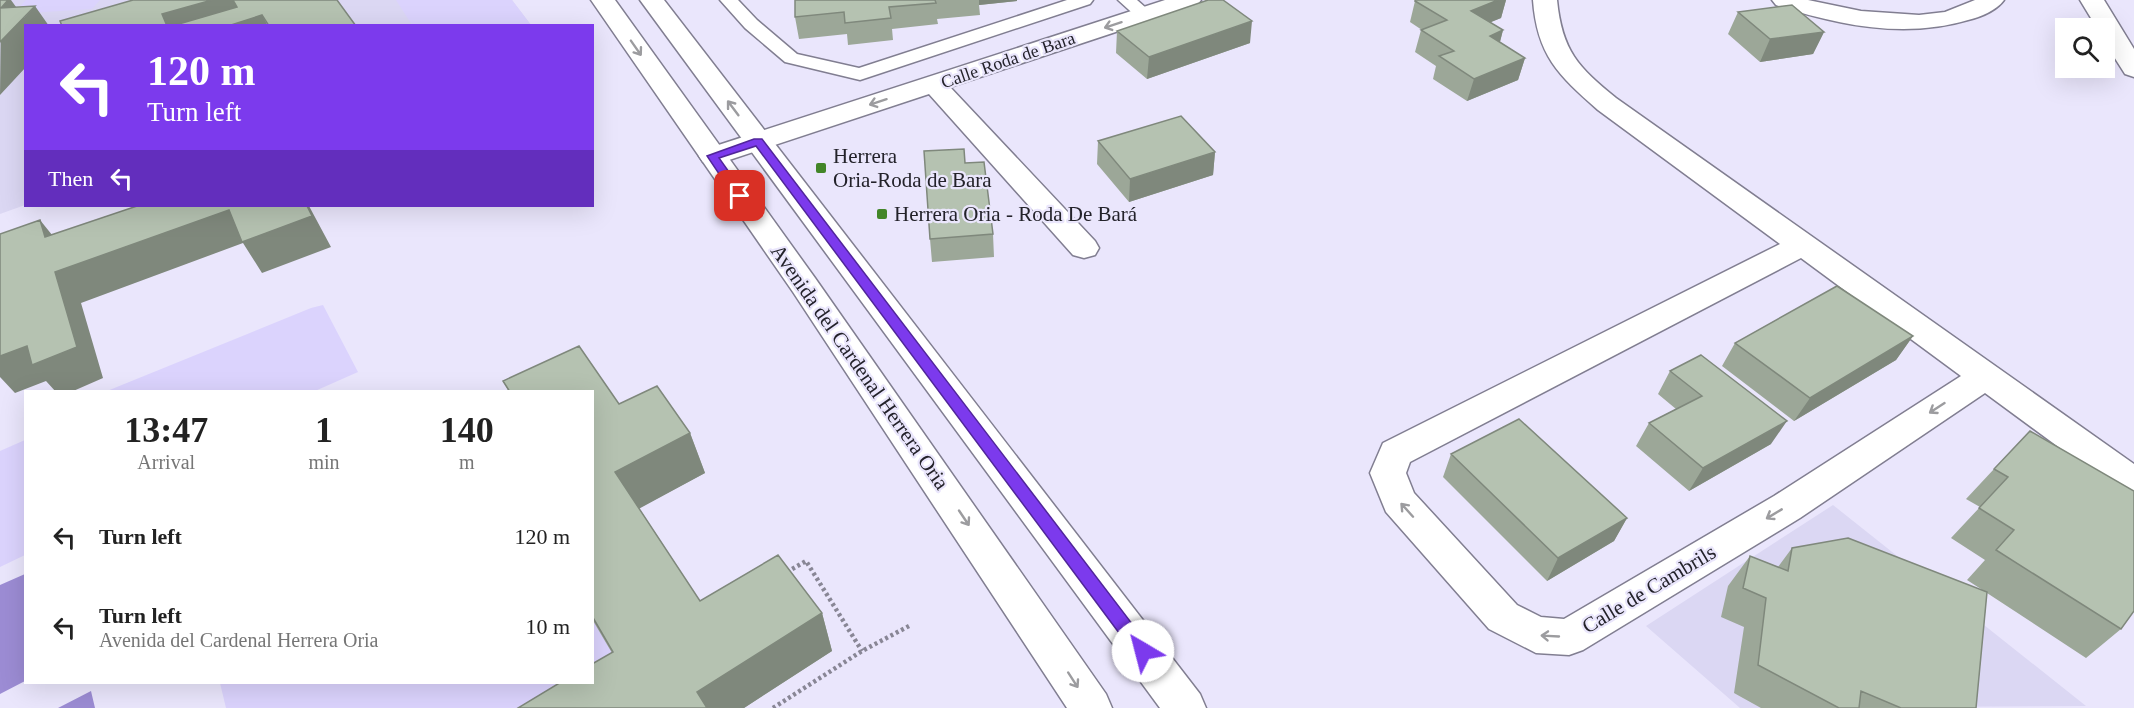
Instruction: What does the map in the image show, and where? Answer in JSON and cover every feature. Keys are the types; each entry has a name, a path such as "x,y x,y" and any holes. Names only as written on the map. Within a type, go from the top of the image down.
{"street":[{"name":"Avenida del Cardenal Herrera Oria","path":"603,0 811,294 1091,708"},
{"path":"652,0 1185,708"},
{"name":"Calle Roda de Bara","path":"1084,248 933,83 1136,7 1189,0"},
{"path":"1545,0 1547,35 1550,42 1561,60 1607,104 2134,483"},
{"path":"1784,0 1829,12 1911,21 1953,19 1976,11 1992,0"},
{"path":"2092,0 2134,69"},
{"path":"713,156 933,83"},
{"name":"Calle de Cambrils","path":"1804,244 1396,453 1388,473 1399,501 1503,617 1536,635 1569,637 1787,507 1986,376"}],"lane":[{"path":"729,0 751,24 791,58 860,74 1084,0"}],"path":[{"path":"776,578 806,561 862,651"},
{"path":"773,708 862,651 909,626"}],"shaded area":[{"path":"0,0 512,0 530,24 24,24 24,205 0,214"},
{"path":"26,0 100,0 92,9 13,14"},
{"path":"396,0 512,0 530,24 411,24"},
{"path":"323,305 358,372 317,390 109,390"},
{"path":"24,440 24,555 0,567 0,451"},
{"path":"1833,505 2086,706 1740,708 1646,626"},
{"path":"24,574 24,682 0,694 0,585"},
{"path":"594,621 633,688 601,708 226,708 220,684 594,684"},
{"path":"91,691 95,708 58,708"}],"building":[{"path":"0,0 8,0 1,8 35,6 0,42"},
{"path":"133,0 212,0 162,14 166,24 61,24 60,21"},
{"path":"233,0 337,0 355,24 268,24 262,15 234,24 179,24 237,7"},
{"path":"795,0 935,0 936,3 889,7 891,18 845,23 844,12 795,17"},
{"path":"1208,0 1223,0 1252,21 1149,57 1117,31"},
{"path":"1416,0 1498,0 1471,11 1503,30 1490,36 1525,58 1474,79 1439,56 1454,51 1421,30 1447,20"},
{"path":"1792,5 1824,32 1770,39 1738,12"},
{"path":"1181,116 1215,152 1130,179 1098,141"},
{"path":"964,149 965,163 984,162 993,234 930,239 924,151"},
{"path":"134,207 308,207 312,216 242,242 229,210 55,272 77,347 32,365 27,346 0,356 0,234 40,220 45,237"},
{"path":"1837,286 1913,336 1810,398 1735,343"},
{"path":"579,346 619,404 657,386 690,433 615,472 700,601 778,555 822,613 697,692 707,708 518,708 558,684 594,684 594,663 613,652 594,619 594,390 509,390 503,381"},
{"path":"1701,355 1787,421 1703,468 1649,423 1702,396 1670,371"},
{"path":"1519,419 1627,518 1558,558 1451,454"},
{"path":"2030,431 2134,491 2134,611 2121,629 1996,550 2014,530 1979,508 2008,477 1994,469"},
{"path":"1848,538 1987,592 1976,708 1901,708 1861,691 1859,708 1839,708 1758,665 1766,598 1743,588 1750,556 1788,571 1792,548"}],"place":[{"name":"Herrera Oria-Roda de Bara","path":"821,168"},
{"name":"Herrera Oria - Roda De Bará","path":"882,214"}],"route":[{"path":"740,196 713,156 758,141 1143,651"}]}
